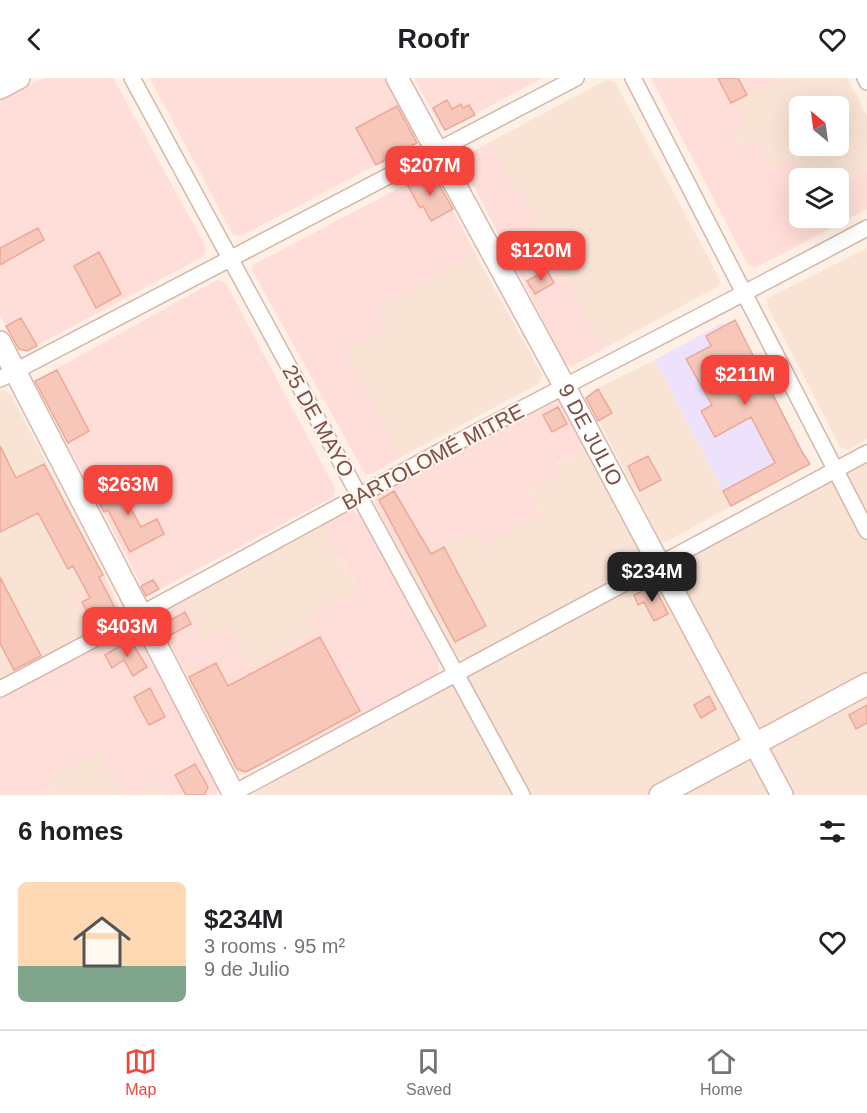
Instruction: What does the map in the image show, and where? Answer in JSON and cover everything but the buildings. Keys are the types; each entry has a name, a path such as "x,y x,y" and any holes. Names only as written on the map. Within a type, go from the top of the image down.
{"street":[{"path":"0,88 19,78"},
{"name":"25 DE MAYO","path":"132,78 228,259 522,795"},
{"name":"9 DE JULIO","path":"397,78 661,565 782,795"},
{"path":"8,375 576,78"},
{"path":"633,78 867,531"},
{"name":"BARTOLOMÉ MITRE","path":"0,689 564,386 867,228"},
{"path":"0,342 8,375 141,615 232,795 867,453"},
{"path":"660,795 867,684"}],"shaded area":[{"path":"44,78 113,78 206,247 204,256 26,351 18,349 0,315 0,100"},
{"path":"150,78 384,78 416,138 414,145 241,236 233,235"},
{"path":"414,78 542,78 447,129 441,127"},
{"path":"651,78 784,78 736,102 745,122 730,130 737,145 755,136 772,169 795,158 800,168 789,168 789,228 831,228 755,268 748,265"},
{"path":"784,78 847,78 867,116 867,169 849,178 849,168 800,168 795,158 772,169 755,136 737,145 729,130 745,122 735,102"},
{"path":"606,80 615,82 720,280 719,286 605,348 490,142"},
{"path":"490,142 605,348 571,367 564,361 461,161 462,157"},
{"path":"867,169 867,209 849,218 849,178"},
{"path":"426,174 436,178 476,255 377,308 387,327 343,351 401,457 371,474 365,474 252,270 253,265"},
{"path":"867,248 867,439 848,450 840,447 766,299"},
{"path":"476,255 542,375 538,384 401,457 343,351 386,327 377,308"},
{"path":"217,280 225,282 335,488 333,497 147,596 36,384 36,380"},
{"path":"722,323 739,332 806,456 804,465 731,506 655,360"},
{"path":"655,360 731,506 666,542 661,542 588,400 590,392"},
{"path":"4,390 12,396 121,612 119,616 92,632 0,679 0,391"},
{"path":"556,399 560,400 588,447 556,464 560,474 528,490 540,514 480,545 472,531 407,565 375,504 378,493"},
{"path":"588,447 644,553 641,567 469,658 458,658 407,565 472,531 480,545 540,513 528,490 560,474 556,465"},
{"path":"867,461 867,795 253,795 259,789"},
{"path":"353,510 361,517 439,662 438,673 435,677 239,775 162,627 164,615 169,609 183,601 204,640 228,627 250,668 315,632 307,617 359,589 321,525"},
{"path":"321,525 359,589 308,617 315,632 250,668 228,628 204,640 183,601"},
{"path":"105,577 121,612 117,619 92,632 72,594"},
{"path":"131,630 139,631 219,787 217,793 215,795 168,795 160,780 131,795 124,795 100,751 51,777 55,785 39,793 40,795 0,795 0,699"},
{"path":"100,750 124,795 39,794 55,785 51,777"},
{"path":"160,780 168,795 131,795"}]}
